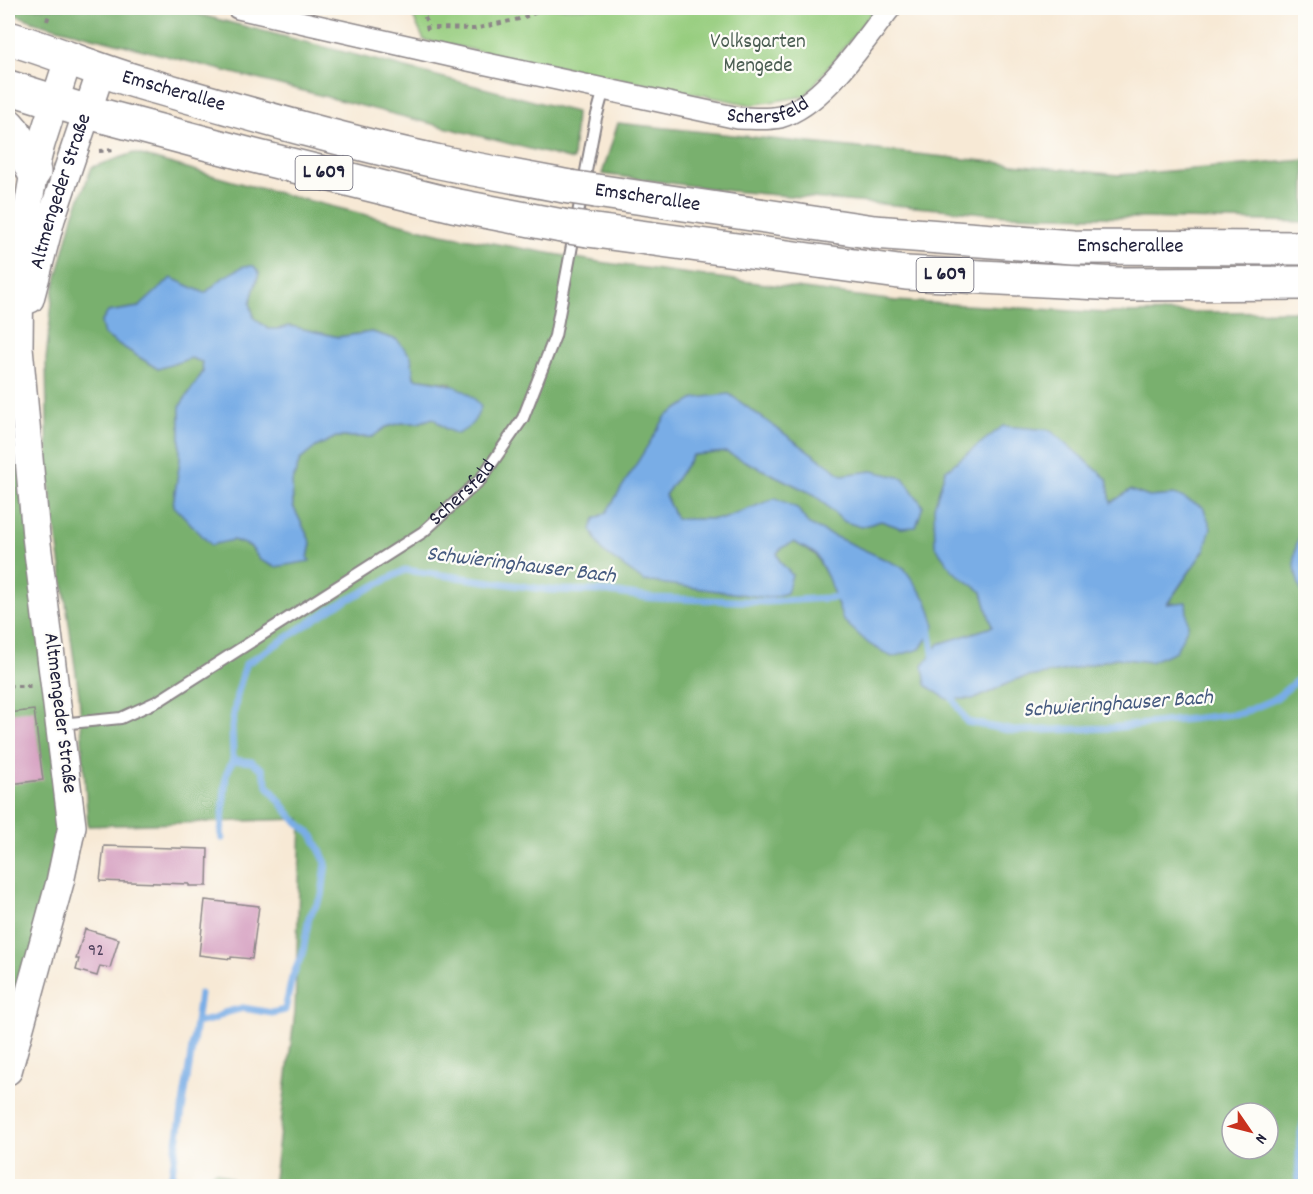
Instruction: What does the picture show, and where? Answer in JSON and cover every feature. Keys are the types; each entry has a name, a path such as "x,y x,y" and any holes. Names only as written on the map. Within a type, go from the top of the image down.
{"main road":[{"name":"Emscherallee","path":"8,38 69,57 101,71 355,141 440,162 583,189 874,232 1073,248 1305,248"},
{"name":"Emscherallee","path":"8,87 88,112 453,205 575,228 906,273 1118,285 1305,283"},
{"path":"8,125 14,132 34,172"}],"street":[{"name":"Schersfeld","path":"237,8 738,118 778,117 806,105 831,82 890,8"},
{"name":"Altmengeder Straße","path":"8,1071 60,882 72,826 36,536 19,347 21,254 34,172 69,57"},
{"name":"Altmengeder Straße","path":"19,347 51,219 101,71"}],"lane":[{"name":"Schersfeld","path":"60,724 121,718 160,700 423,532 481,479 523,418 555,336 604,89"}],"path":[{"path":"45,27 51,8"},
{"path":"72,8 81,11 83,8"},
{"path":"423,8 429,28 474,29 519,19 548,8"}],"green space":[{"path":"8,8 174,8 576,112 573,160 38,23 8,12"},
{"name":"Volksgarten Mengede","path":"409,8 876,8 805,96 752,105 424,40"},
{"path":"618,123 1119,175 1305,160 1305,222 1007,215 731,191 602,174"},
{"path":"134,153 243,184 442,234 599,262 896,301 1107,313 1305,311 1305,1186 889,1186 888,1181 836,1186 273,1186 295,1012 301,819 88,826 79,695 48,475 46,360 53,292 74,213 92,167","holes":["259,273 250,303 254,318 268,329 290,326 338,337 372,332 397,340 411,357 414,378 451,383 446,429 433,418 418,423 402,423 386,427 372,437 336,437 315,447 300,460 292,482 293,506 311,543 308,558 275,567 260,560 250,546 233,540 173,505 180,461 180,406 203,372 202,362 191,358 158,369 104,335 108,312 205,293 224,277","729,394 842,475 872,471 901,528 881,521 861,527 844,521 815,495 726,452 693,455 665,495 676,519 723,519 776,499 797,508 809,525 904,568 828,578 815,554 794,542 783,546 777,553 780,562 792,575 622,564 602,551 595,519 606,513","1092,467 1107,479 1111,503 1130,490 1149,497 1177,495 1205,549 1167,605 1186,603 1150,661 1116,658 1017,679 975,699 939,644 993,627 982,592"]},
{"path":"8,334 70,803 8,1071"},
{"path":"216,1171 232,1179 234,1186 202,1186 204,1179"}],"water":[{"path":"244,266 254,266 259,273 250,303 254,318 268,329 290,326 338,337 372,332 397,340 411,356 414,378 452,385 468,393 481,407 472,423 457,434 446,429 433,418 418,423 402,423 386,427 372,437 336,437 316,447 300,460 292,482 293,506 311,543 308,558 310,561 275,567 260,560 250,546 233,540 211,545 173,505 180,461 180,406 203,372 202,362 191,358 158,369 104,335 101,323 108,312 139,307 171,278 205,293 224,277"},
{"path":"729,394 842,475 872,471 903,478 923,506 916,527 901,528 881,521 861,527 843,521 815,495 726,452 693,455 665,495 676,519 723,519 776,498 797,508 809,525 904,568 927,601 935,626 920,649 892,657 869,644 843,620 828,578 816,554 794,542 777,553 780,562 792,575 787,593 769,598 644,581 602,551 591,529 595,519 606,513 666,416 696,398"},
{"path":"1003,426 1050,430 1107,479 1111,503 1130,490 1149,497 1177,495 1203,507 1211,527 1205,549 1167,604 1186,602 1188,626 1176,651 1150,662 1116,658 1017,679 975,699 947,699 926,685 923,666 939,644 992,627 982,592 953,571 935,546 934,507 945,471"},
{"path":"1305,447 1305,511 1299,497 1297,468 1299,452"},
{"path":"1305,529 1305,600 1298,583 1295,554 1296,545"}],"building":[{"path":"34,710 43,780 10,784 8,713"},
{"path":"104,846 208,849 207,886 100,881"},
{"path":"205,900 259,906 252,959 199,955"},
{"path":"85,929 119,939 110,968 100,966 97,976 76,970 79,959 76,959"}],"waterway":[{"name":"Schwieringhauser Bach","path":"170,1186 196,1023 243,1008 272,1013 285,1010 292,978 303,952 309,917 322,896 326,863 313,836 292,817 268,786 262,769 252,762 233,760 232,727 237,695 246,664 332,608 405,570 550,590 603,591 652,598 766,602 843,597"},
{"name":"Schwieringhauser Bach","path":"929,626 934,659"},
{"name":"Schwieringhauser Bach","path":"950,694 967,722 1014,731 1111,728 1242,713 1275,699 1306,673"},
{"path":"222,838 226,775 233,760"},
{"path":"196,1023 200,994"},
{"path":"1298,1186 1300,1138 1306,1113"}]}
